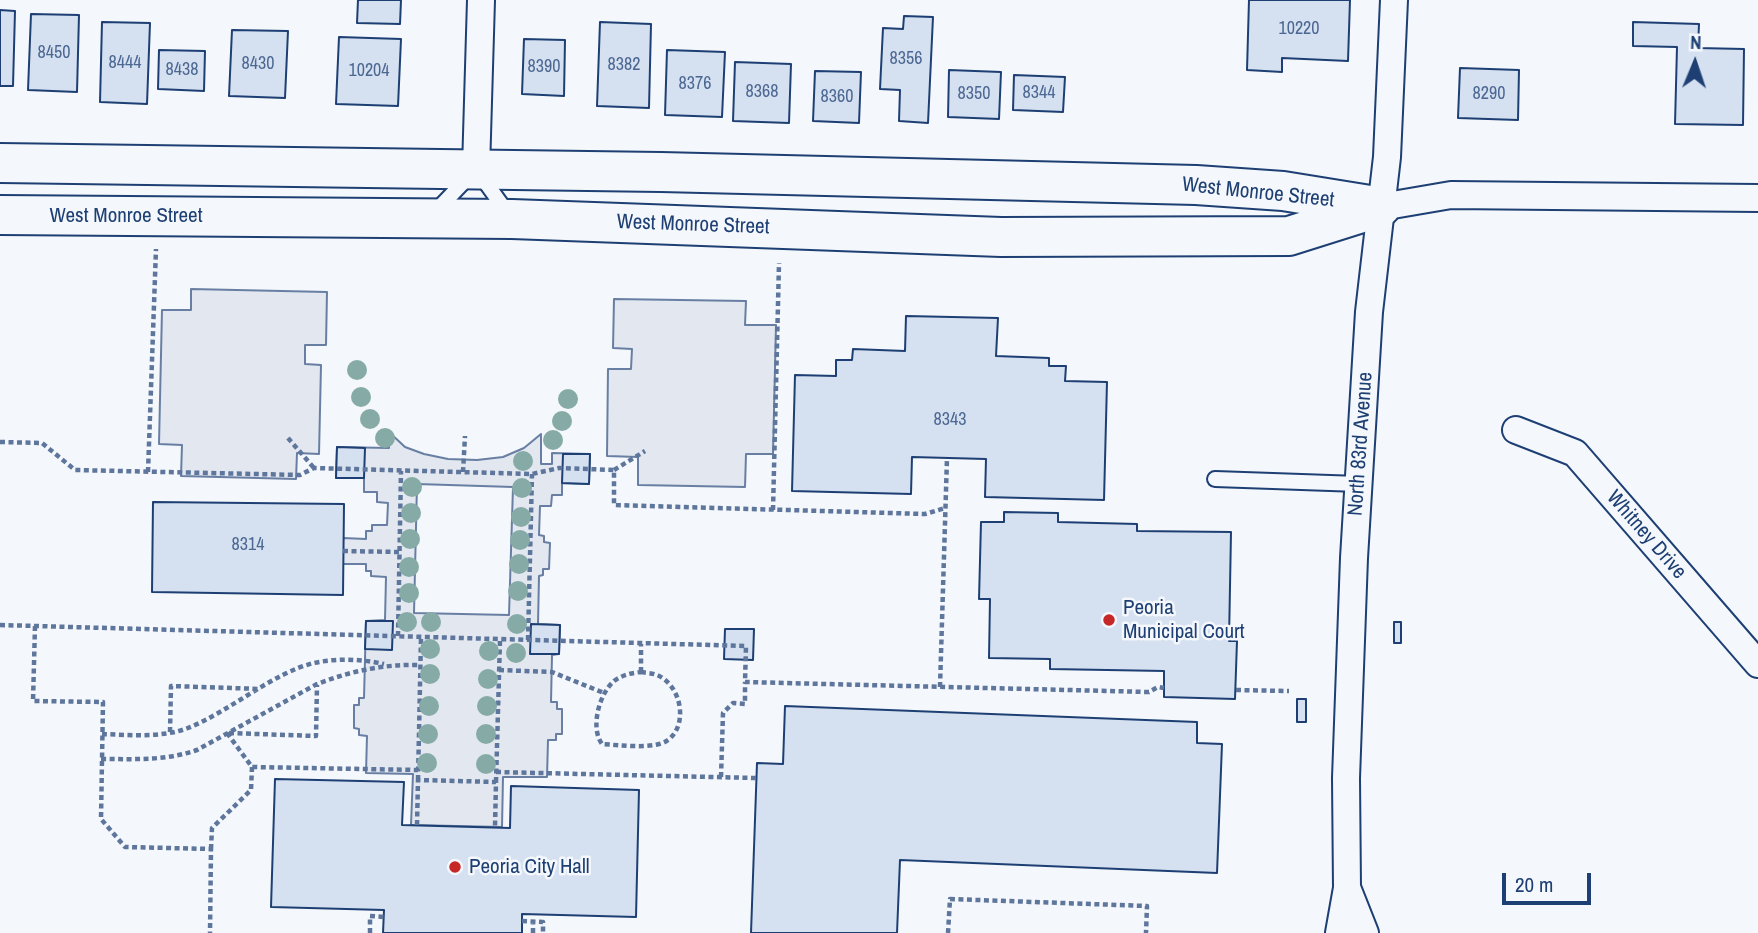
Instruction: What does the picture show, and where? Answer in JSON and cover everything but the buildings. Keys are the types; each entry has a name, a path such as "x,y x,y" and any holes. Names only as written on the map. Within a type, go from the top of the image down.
{"street":[{"path":"477,169 481,0"},
{"name":"North 83rd Avenue","path":"1339,933 1347,888 1345,828 1348,710 1369,312 1387,157 1394,0"},
{"name":"West Monroe Street","path":"0,163 477,169 1196,185 1283,191 1381,207"},
{"path":"147,165 152,232"},
{"path":"838,231 839,176"},
{"path":"1001,237 1002,180"},
{"name":"West Monroe Street","path":"0,215 152,232 430,218 1001,237 1289,236 1381,207 1451,195 1758,198"},
{"name":"Whitney Drive","path":"1516,430 1575,453 1758,664"},
{"name":"North 83rd Avenue","path":"1347,888 1364,933"}],"lane":[{"path":"430,218 477,169 512,219"},
{"path":"1215,479 1359,484"}],"path":[{"path":"148,472 152,232"},
{"path":"773,510 779,263"},
{"path":"463,472 465,436"},
{"path":"288,438 314,468"},
{"path":"0,442 42,443 75,470 300,475 314,468 532,474 559,468 614,470 645,451"},
{"path":"940,687 947,458"},
{"path":"614,470 614,505 925,514 946,508"},
{"path":"398,636 401,471"},
{"path":"528,640 532,474"},
{"path":"343,551 400,552"},
{"path":"0,625 746,646 745,704 733,704 723,713 721,777"},
{"path":"34,626 33,701 103,702 101,819 125,847 211,849"},
{"path":"417,825 421,637"},
{"path":"495,827 500,640"},
{"path":"640,672 642,644"},
{"path":"102,734 186,729 287,674 311,664 333,660 420,664"},
{"path":"102,759 155,760 177,757 197,750 317,684 337,676 388,664"},
{"path":"499,670 552,672 604,694"},
{"path":"640,672 658,675 671,685 678,700 680,718 677,729 667,741 656,745 602,744 595,732 604,694 613,682 626,674 640,672"},
{"path":"745,682 1149,692 1158,687 1164,688"},
{"path":"227,733 316,736 317,684"},
{"path":"170,732 171,686 261,689"},
{"path":"1236,690 1289,691"},
{"path":"210,933 212,828 251,790 252,767 227,733"},
{"path":"252,767 418,770"},
{"path":"496,772 757,778"},
{"path":"418,780 496,782"},
{"path":"948,933 950,900 1147,906 1146,933"},
{"path":"370,933 370,916 384,917"},
{"path":"522,921 544,922 543,933"},
{"path":"533,921 533,933"}],"shaded area":[{"path":"191,289 327,292 326,345 305,345 305,364 321,365 319,454 297,453 296,479 181,476 182,445 159,444 162,310 191,310"},
{"path":"614,299 746,301 745,325 776,325 773,454 746,454 745,487 638,485 638,457 607,456 608,369 631,369 632,349 613,348"},
{"path":"390,433 405,447 424,454 448,459 477,460 503,457 524,448 541,434 541,464 552,464 552,453 590,454 589,484 562,483 562,495 552,495 551,506 540,506 539,535 544,536 544,542 550,543 549,569 543,569 543,575 539,576 538,624 560,625 559,654 552,655 551,702 557,702 557,709 562,709 562,734 556,734 556,740 548,740 547,777 503,777 502,827 411,825 413,774 366,773 367,736 359,735 359,729 354,728 354,705 359,705 359,698 364,698 366,621 385,620 386,577 371,576 371,571 366,571 366,564 343,564 343,538 366,539 366,531 372,531 372,525 387,525 388,503 377,502 377,492 364,492 364,478 336,478 337,447 389,448","holes":["417,484 513,487 509,615 414,613"]}],"place":[{"name":"Peoria Municipal Court","path":"1109,620"},
{"name":"Peoria City Hall","path":"455,867"}]}
